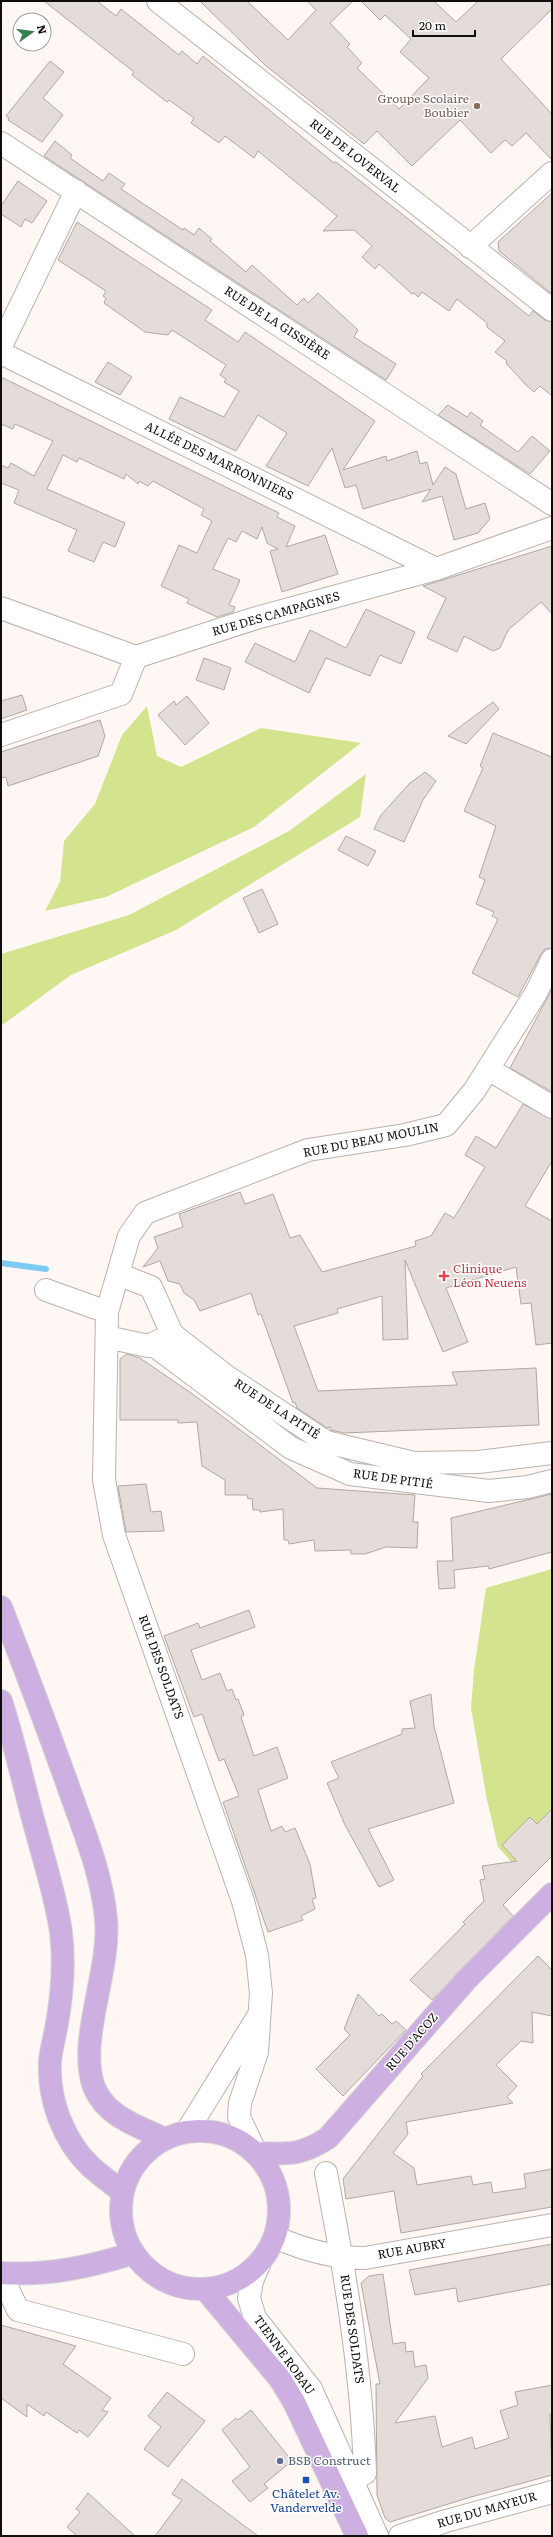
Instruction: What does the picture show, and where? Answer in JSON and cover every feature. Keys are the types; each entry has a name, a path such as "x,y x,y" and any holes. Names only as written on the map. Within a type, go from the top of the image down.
{"main road":[{"path":"1,1607 62,1768 94,1859 103,1894 107,1946 91,2038 90,2066 94,2087 106,2106 123,2120 165,2139"},
{"path":"1,1701 16,1746 35,1828 52,1885 61,1934 63,1966 61,1997 50,2061 52,2097 60,2121 73,2144 89,2165 123,2192"},
{"name":"RUE D'ACOZ","path":"256,2153 295,2154 314,2147 328,2138 466,1980 548,1903"},
{"path":"187,2131 211,2131 236,2138 256,2153 273,2178 280,2207 275,2237 261,2260 241,2278 224,2286 205,2289 178,2286 153,2273 134,2253 122,2224 123,2192 132,2170 146,2152 165,2139 187,2131"},
{"path":"1,2274 59,2272 92,2266 134,2253"},
{"name":"TIENNE ROBAU","path":"205,2289 280,2379 294,2402 357,2536"}],"street":[{"name":"RUE DE LOVERVAL","path":"158,1 552,310"},
{"name":"RUE DE LA GISSIÈRE","path":"1,142 552,504"},
{"path":"470,247 552,173"},
{"path":"1,346 76,191"},
{"name":"ALLÉE DES MARRONNIERS","path":"1,353 436,569"},
{"name":"RUE DES CAMPAGNES","path":"136,657 253,619 436,569 552,528"},
{"path":"1,608 136,657 121,694 1,735"},
{"name":"RUE DU BEAU MOULIN","path":"108,1312 130,1236 145,1213 308,1150 405,1135 446,1125 474,1091 536,993 552,960"},
{"path":"488,1069 552,1107"},
{"name":"RUE DE LA PITIÉ","path":"118,1274 150,1287 172,1334 226,1376 326,1442 414,1463 479,1462 552,1453"},
{"path":"46,1290 108,1312"},
{"name":"RUE DES SOLDATS","path":"108,1312 104,1480 114,1535 243,1901 260,1969 260,2014 257,2052 240,2102 239,2117 256,2153"},
{"path":"107,1337 148,1346 172,1334"},
{"name":"RUE DE PITIÉ","path":"152,1344 291,1448 350,1474 489,1491 528,1487 552,1481"},
{"path":"187,2131 260,2014"},
{"name":"RUE DES SOLDATS","path":"326,2173 342,2258 358,2359 363,2417 365,2473 352,2480"},
{"name":"RUE AUBRY","path":"275,2237 300,2248 342,2258 365,2258 552,2225"},
{"name":"TIENNE ROBAU","path":"261,2260 252,2281 249,2298 255,2318 311,2390 377,2536"},
{"path":"1,2274 18,2310 183,2354"},
{"name":"RUE DU MAYEUR","path":"400,2536 446,2521 552,2492"}],"green space":[{"path":"147,706 157,756 181,767 261,728 361,743 254,827 106,897 45,911 60,882 64,841 95,804 122,735"},
{"path":"366,774 360,817 176,930 71,975 1,1026 1,954 129,915 289,831"},
{"path":"552,1569 552,1841 516,1867 498,1847 487,1800 471,1708 474,1670 486,1588"}],"building":[{"path":"44,1 97,1 116,16 121,9 179,55 182,51 197,64 203,56 334,163 336,162 529,316 533,311 545,320 552,322 552,396 540,386 534,392 524,383 506,363 507,361 495,352 505,341 487,327 487,323 457,299 449,311 422,292 418,297 414,293 412,294 379,264 375,269 362,257 372,246 354,230 323,231 337,216 258,151 254,158 225,136 219,143 191,123 194,118 169,100 167,102 132,75 134,72"},
{"path":"200,1 247,1 288,40 316,10 307,1 353,1 330,23 350,44 347,47 362,63 357,68 399,109 429,78 400,52 411,39 385,15 380,20 361,1 434,1 456,22 478,1 552,1 552,9 501,59 552,114 552,160 526,133 512,146 505,140 491,153 460,120 412,166 377,131 364,144 265,65"},
{"path":"50,61 64,72 43,98 63,115 42,142 8,120 9,118 6,116"},
{"path":"55,141 72,155 70,158 103,181 109,173 125,184 121,189 183,230 184,228 194,235 199,228 212,239 210,241 246,272 252,265 297,305 304,298 308,303 318,293 358,330 354,337 396,364 386,380 44,156"},
{"path":"18,181 47,201 32,223 25,219 21,227 1,214 1,206"},
{"path":"552,193 552,294 499,251 498,242"},
{"path":"77,222 212,310 205,320 238,342 245,332 375,421 343,470 386,456 387,461 417,451 420,464 427,462 433,485 445,467 456,474 466,509 485,503 490,519 478,533 454,540 442,496 422,502 431,489 363,509 356,485 345,488 332,448 308,486 266,466 287,433 258,415 236,451 169,419 180,397 224,417 239,391 224,382 226,379 220,375 226,365 172,330 168,335 145,332 104,303 106,298 103,296 106,291 58,260"},
{"path":"108,362 132,377 120,395 95,382"},
{"path":"1,377 279,513 277,517 295,526 286,547 325,535 338,574 282,592 270,551 278,549 267,543 262,527 257,539 242,531 236,542 228,538 213,569 240,580 229,605 235,607 233,612 217,617 187,603 189,599 161,586 179,545 197,553 212,521 201,515 204,509 153,481 148,486 139,481 138,484 126,474 124,479 79,458 77,462 63,455 47,489 125,523 115,547 103,542 94,562 68,551 77,530 14,503 19,490 1,483 1,465 8,468 11,463 34,476 53,441 15,424 13,429 1,424"},
{"path":"448,405 467,417 471,412 483,421 480,425 518,452 532,436 550,451 530,474 438,415"},
{"path":"552,546 552,614 541,602 508,630 500,648 493,651 464,636 457,652 427,638 446,598 423,586"},
{"path":"366,609 415,632 401,664 380,655 370,676 326,658 309,693 245,662 255,643 295,662 310,630 346,648"},
{"path":"204,658 231,668 224,690 196,680"},
{"path":"22,695 27,710 1,719 1,701"},
{"path":"187,696 209,723 185,745 158,715 174,701 176,705"},
{"path":"493,702 499,709 466,744 448,736"},
{"path":"100,720 105,736 98,756 8,786 6,777 1,778 1,752"},
{"path":"493,733 552,757 552,948 545,949 541,954 518,997 472,973 498,919 492,916 494,912 476,904 485,880 479,877 496,826 464,811 483,768 480,766"},
{"path":"425,772 436,781 423,800 404,842 374,829 381,815 410,783"},
{"path":"346,836 376,851 368,866 338,850"},
{"path":"262,889 278,924 259,933 243,898"},
{"path":"552,989 552,1092 510,1068"},
{"path":"523,1104 552,1119 552,1161 525,1206 552,1221 552,1343 536,1345 531,1303 521,1304 516,1267 446,1288 468,1342 443,1352 405,1260 408,1339 383,1340 382,1296 337,1309 338,1313 294,1326 318,1391 457,1385 452,1372 536,1368 539,1425 344,1433 331,1430 330,1427 327,1428 297,1408 295,1402 293,1403 261,1314 258,1315 251,1293 200,1311 194,1300 184,1293 180,1284 168,1281 160,1261 143,1267 158,1248 154,1237 183,1227 179,1214 240,1192 245,1204 273,1194 290,1238 300,1235 322,1272 416,1246 415,1241 431,1236 445,1213 454,1218 485,1167 465,1155 476,1136 496,1148"},
{"path":"127,1354 140,1358 194,1395 317,1488 415,1495 413,1522 418,1522 417,1548 386,1547 365,1554 351,1554 351,1550 315,1551 314,1540 289,1544 288,1540 284,1540 283,1509 260,1512 260,1510 253,1510 252,1498 248,1499 247,1495 225,1495 225,1480 202,1466 197,1422 178,1423 178,1420 120,1420 120,1359"},
{"path":"146,1484 151,1512 161,1511 164,1531 126,1532 118,1486"},
{"path":"552,1494 552,1552 489,1569 488,1566 454,1570 455,1588 439,1589 437,1561 453,1561 451,1518"},
{"path":"249,1610 255,1627 191,1650 202,1680 220,1673 227,1691 232,1689 236,1700 238,1699 244,1715 241,1717 254,1756 277,1747 288,1778 258,1790 271,1831 282,1826 285,1832 295,1828 310,1864 316,1898 312,1899 315,1909 301,1916 303,1920 268,1932 223,1802 239,1796 224,1759 219,1761 202,1714 194,1717 164,1636 198,1623 200,1628"},
{"path":"431,1694 434,1726 454,1803 368,1829 394,1880 379,1887 345,1825 327,1783 339,1778 331,1762 402,1734 402,1729 415,1728 410,1701"},
{"path":"552,1809 552,1856 503,1905 513,1916 432,2000 410,1980 465,1924 463,1922 484,1901 480,1880 485,1879 482,1866 517,1861 502,1845 530,1817 537,1824"},
{"path":"538,1956 552,1970 552,2016 532,2012 533,2043 521,2041 496,2065 517,2086 507,2097 513,2103 406,2122 408,2134 393,2153 414,2168 417,2185 471,2176 473,2185 491,2182 493,2193 526,2188 524,2174 552,2169 552,2207 401,2233 394,2191 346,2199 343,2179 423,2076 421,2074"},
{"path":"358,1994 379,2016 382,2014 392,2024 396,2021 406,2030 343,2096 316,2069 350,2035 344,2029"},
{"path":"552,2244 552,2284 458,2302 456,2288 415,2295 409,2270"},
{"path":"383,2274 393,2344 405,2342 406,2352 413,2351 415,2367 426,2365 428,2378 395,2423 435,2416 442,2447 472,2437 475,2449 509,2438 500,2411 518,2405 515,2392 552,2385 552,2414 550,2414 552,2475 471,2497 390,2522 385,2518 377,2495 376,2384 380,2384 361,2283 369,2276"},
{"path":"1,2325 76,2346 63,2364 111,2398 102,2410 108,2412 88,2437 79,2430 77,2433 46,2412 44,2416 27,2404 27,2417 1,2398"},
{"path":"167,2392 205,2421 168,2467 144,2449 161,2427 148,2416"},
{"path":"251,2410 292,2461 264,2484 268,2488 250,2502 232,2481 250,2467 222,2430 236,2418 238,2420"},
{"path":"182,2479 258,2536 155,2536 182,2500 172,2494"},
{"path":"88,2493 135,2536 77,2536 67,2527 80,2512 76,2509"}],"waterway":[{"path":"1,1263 46,1269"}],"place":[{"name":"Groupe Scolaire Boubier","path":"477,106"},
{"name":"Clinique Léon Neuens","path":"444,1276"},
{"name":"BSB Construct","path":"280,2461"},
{"name":"Châtelet Av. Vandervelde","path":"306,2480"}]}
